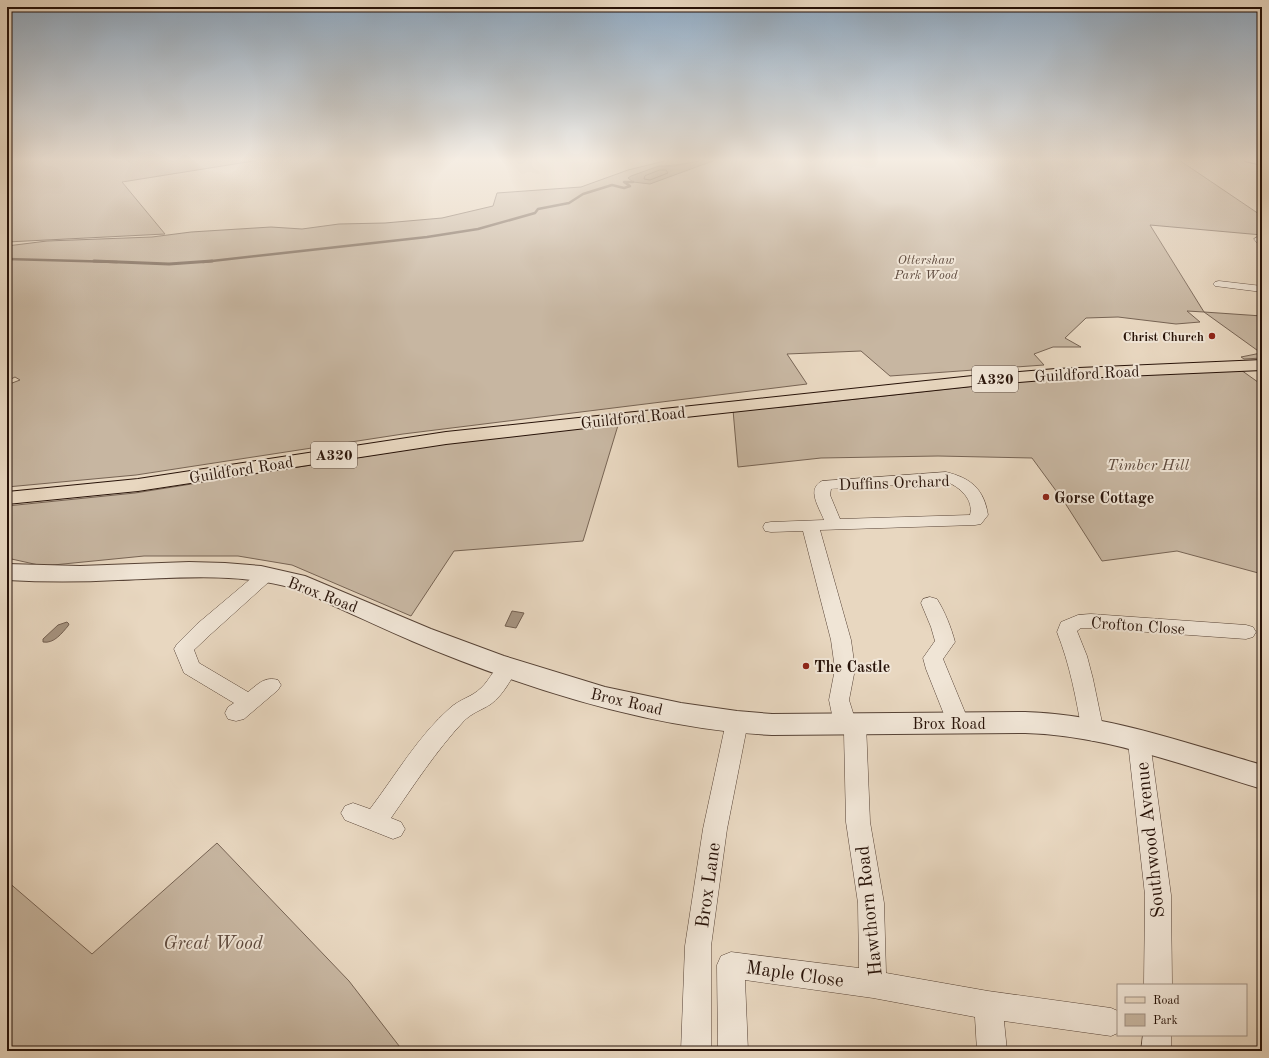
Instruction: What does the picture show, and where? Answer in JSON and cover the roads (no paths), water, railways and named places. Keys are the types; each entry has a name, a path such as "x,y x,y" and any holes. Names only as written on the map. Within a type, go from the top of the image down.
{"main road":[{"name":"Guildford Road","path":"7,498 138,485 446,438 640,416 1049,374 1262,364"}],"street":[{"path":"1220,284 1262,289"},
{"name":"Duffins Orchard","path":"771,527 810,525 834,525 975,520 980,515 980,506 966,485 957,479 946,477 828,484 822,487 822,495 834,525"},
{"path":"810,525 841,640 845,669 839,700 850,724"},
{"name":"Brox Road","path":"7,572 42,575 158,570 220,570 266,575 301,582 419,634 508,667 598,696 635,705 720,720 770,725 958,722 1036,723 1093,732 1139,742 1262,777"},
{"path":"266,575 204,629 184,649 191,668 242,707 271,685"},
{"path":"930,603 941,627 945,642 933,658 936,669 958,722"},
{"name":"Crofton Close","path":"1093,732 1083,679 1077,656 1067,632 1068,627 1078,622 1091,621 1246,632"},
{"path":"353,813 384,825 433,742 458,714 469,705 484,698 493,690 508,667"},
{"name":"Brox Lane","path":"696,1051 698,946 715,829 737,722"},
{"name":"Hawthorn Road","path":"850,724 858,822 871,903 873,984 988,1005 1111,1022"},
{"name":"Southwood Avenue","path":"1139,742 1158,895 1158,984"},
{"name":"Maple Close","path":"733,1051 731,965 873,984"},
{"path":"988,1005 992,1051"},
{"path":"1156,1051 1157,1036"}],"water":[{"path":"512,611 524,613 516,628 505,626"},
{"path":"67,622 69,624 68,626 54,640 43,642 43,639 58,625"}],"waterway":[{"path":"212,261 427,237 478,229 535,213 538,209 541,208"},
{"path":"7,259 117,262"},
{"path":"94,261 169,264 212,261"},
{"path":"203,262 212,261"}],"place":[{"name":"Christ Church","path":"1212,336"},
{"name":"Gorse Cottage","path":"1046,497"},
{"name":"The Castle","path":"806,666"}],"park label":[{"name":"Ottershaw Park Wood","path":"926,266"},
{"name":"Timber Hill","path":"1148,464"},
{"name":"Great Wood","path":"213,942"}]}
